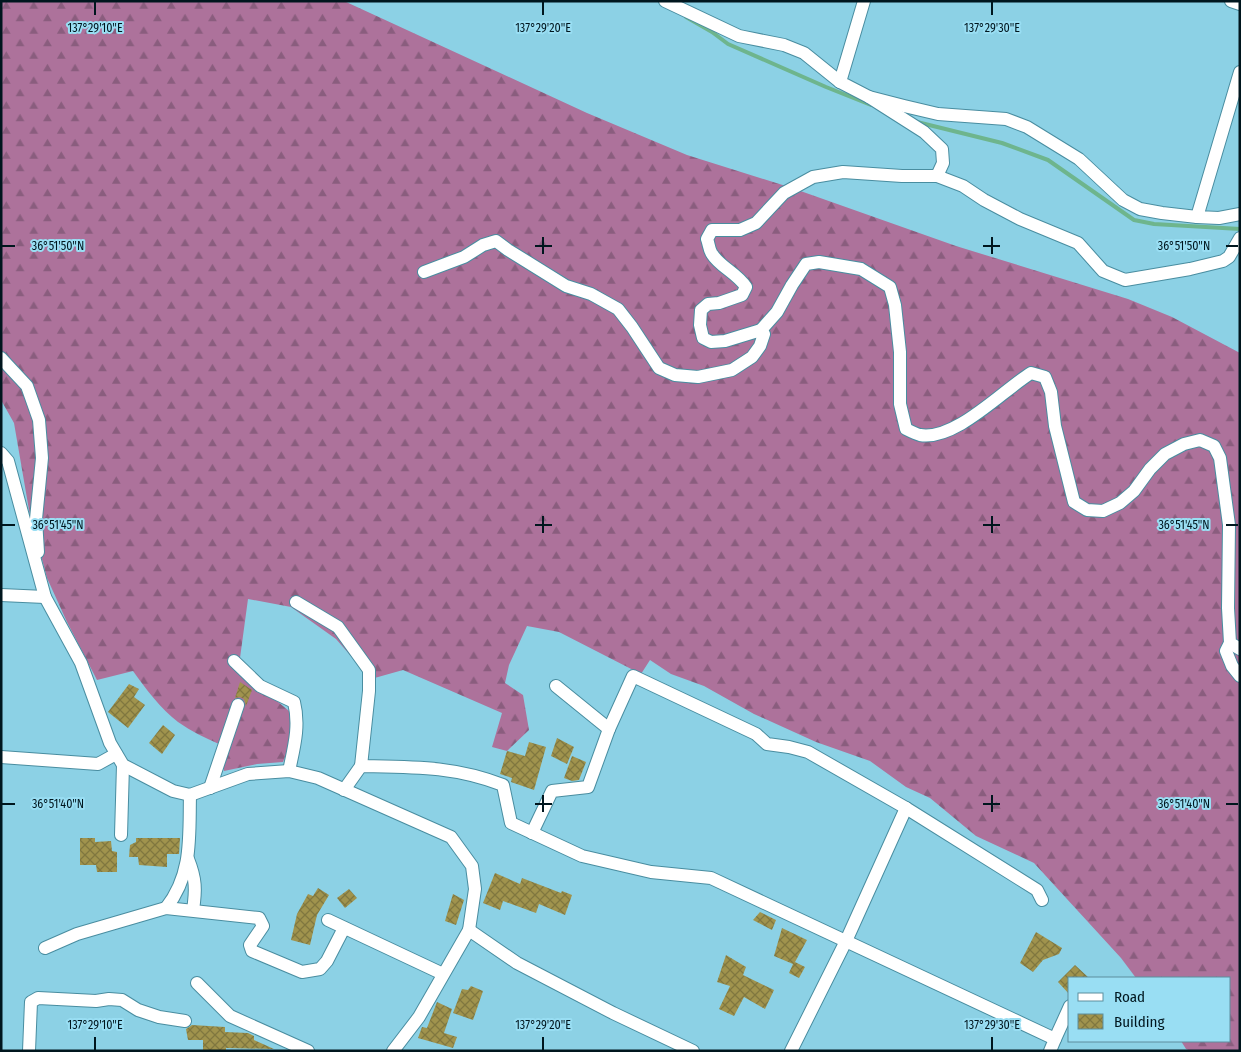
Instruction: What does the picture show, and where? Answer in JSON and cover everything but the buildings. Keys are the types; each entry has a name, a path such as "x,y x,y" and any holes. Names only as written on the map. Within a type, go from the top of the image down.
{"street":[{"path":"665,1 739,36 784,45 804,53 840,82 869,97 924,132 942,149 943,163 937,176"},
{"path":"840,82 864,1"},
{"path":"1231,1 1240,4"},
{"path":"1196,217 1240,72"},
{"path":"869,97 938,114 1006,119 1020,124 1034,130 1079,159 1123,200 1140,208 1196,217 1220,218 1240,214"},
{"path":"1240,238 1230,257 1223,261 1190,269 1125,280 1103,271 1078,243 1020,219 962,186 937,176 843,172 813,177 784,193 756,223 740,230 712,230 707,239 712,254 726,269 740,278 746,288 742,295 720,303 708,304 701,310 700,325 703,338 711,342 725,341 761,330 777,312 806,264 819,262 861,269 890,287 895,304 900,352 900,404 906,429 920,435 935,435 963,424 1031,373 1045,377 1051,392 1054,426 1074,502 1088,510 1103,511 1120,503 1134,491 1150,469 1165,454 1184,444 1200,440 1214,446 1220,458 1229,525 1228,608 1235,646 1226,651 1232,666 1240,676"},
{"path":"424,272 464,257 496,241 566,286 591,294 618,309 660,368 675,375 698,377 732,370 752,357 760,346 764,334 761,330"},
{"path":"1,358 27,386 39,420 42,458 36,519 40,580"},
{"path":"1,453 8,461 45,597 81,663 110,743 120,760 172,791 190,795 248,774 289,771 318,778 451,837 472,866 475,889 469,930 419,1016 394,1051"},
{"path":"1,595 45,597"},
{"path":"296,602 338,627 369,670 369,691 361,766 344,790"},
{"path":"234,661 260,686 294,702 298,716 297,734 289,771"},
{"path":"532,833 552,791 588,787 609,729 633,676 756,734 767,744 808,752 906,808 1037,890 1042,900"},
{"path":"556,686 609,729"},
{"path":"210,788 238,705"},
{"path":"1,757 98,764 120,760"},
{"path":"120,760 121,835"},
{"path":"361,766 437,768 480,776 503,785 511,823 532,833 582,856 651,872 711,878 846,941 1052,1045 1068,1010"},
{"path":"166,908 181,885 188,859 190,795"},
{"path":"791,1051 846,941 906,808"},
{"path":"188,859 195,876 193,910"},
{"path":"45,948 77,934 166,908 193,910 259,918 263,926 250,946 252,952 302,972 320,969 328,961 344,928"},
{"path":"328,920 443,974"},
{"path":"469,930 517,963 692,1051"},
{"path":"197,983 230,1016 308,1051"},
{"path":"29,1051 31,1002 38,998 96,1001 122,1000 138,1010 159,1017 185,1021"}],"green space":[{"path":"1,1 344,1 587,113 687,155 792,188 956,246 1128,299 1172,317 1240,353 1240,1051 1191,1051 1186,1049 1182,1042 1231,1042 1231,977 1135,977 1121,958 1034,863 976,836 930,798 906,787 870,761 816,742 754,714 704,686 671,674 650,660 641,674 559,632 527,626 509,665 505,683 523,695 529,730 507,751 492,747 502,713 403,670 371,679 336,639 291,607 248,599 240,658 251,686 277,701 289,711 293,736 283,762 257,764 224,771 219,744 203,737 172,717 133,671 97,680 47,578 29,510 14,423 1,400"}],"waterway":[{"path":"686,17 728,44 871,105"},
{"path":"917,122 1002,143 1048,160 1134,220 1154,224 1240,229"}]}
